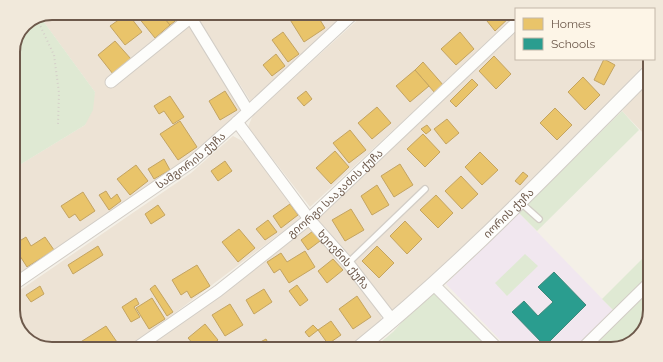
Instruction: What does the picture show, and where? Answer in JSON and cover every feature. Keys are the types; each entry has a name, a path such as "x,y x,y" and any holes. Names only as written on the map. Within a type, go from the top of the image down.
{"street":[{"path":"111,82 188,20"},
{"path":"195,20 248,112"},
{"name":"სამგორის ქუჩა","path":"20,280 192,162 347,20"},
{"name":"გიორგი სააკაძის ქუჩა","path":"145,342 218,291 309,219 515,24"},
{"name":"იორის ქუჩა","path":"366,342 434,285 520,202 643,78"},
{"name":"ხეივნის ქუჩა","path":"237,122 309,219 348,263 393,320"},
{"path":"434,285 491,342"},
{"path":"589,342 643,289"}],"lane":[{"path":"348,263 425,189"},
{"path":"520,202 539,219"}],"path":[{"path":"39,23 54,55 59,93 58,124"}],"shaded area":[{"path":"52,20 186,20 184,27 190,27 193,30 241,110 188,159 20,276 20,165 85,125 95,92 43,21"},
{"path":"199,20 340,20 251,102"},
{"path":"358,20 511,20 310,207 248,127 253,115"},
{"path":"515,30 515,60 643,60 643,66 522,192 393,311 387,307 318,222 319,216"},
{"path":"643,87 643,133 622,111"},
{"path":"233,136 246,143 302,217 135,342 52,342 38,339 25,328 20,312 20,290 191,173"},
{"path":"519,213 614,311 582,342 502,342 446,284"},
{"path":"309,226 379,309 382,320 355,342 154,342"}],"green space":[{"path":"43,21 95,92 93,110 85,125 20,165 20,50 25,34 34,25 40,22"},
{"path":"622,111 639,130 537,231 519,213"},
{"path":"525,254 538,266 507,296 495,283"},
{"path":"643,258 643,284 614,311 602,299"},
{"path":"432,292 438,295 485,342 381,342 393,332 425,297"},
{"path":"643,296 642,318 634,333 619,341 597,342"}],"building: Homes":[{"path":"118,20 133,20 142,32 125,45 110,26"},
{"path":"140,20 166,20 170,25 155,38"},
{"path":"166,20 176,20 170,25"},
{"path":"290,20 320,20 325,28 304,42"},
{"path":"486,20 507,20 495,31"},
{"path":"283,32 299,54 288,62 272,40"},
{"path":"460,32 474,49 456,65 441,49"},
{"path":"115,41 131,59 113,74 98,55"},
{"path":"276,54 285,66 272,76 263,65"},
{"path":"494,56 511,74 496,89 479,71"},
{"path":"604,60 615,65 604,85 594,80"},
{"path":"423,62 444,86 435,93 415,70"},
{"path":"415,70 429,86 410,102 396,86"},
{"path":"583,77 600,95 585,110 568,92"},
{"path":"472,79 478,85 456,107 450,101"},
{"path":"225,91 237,110 220,120 209,101"},
{"path":"306,91 312,99 304,106 297,98"},
{"path":"170,96 184,117 173,124 164,111 159,114 154,106"},
{"path":"377,107 391,123 372,139 358,123"},
{"path":"555,108 572,125 557,140 540,123"},
{"path":"447,119 459,133 446,144 434,129"},
{"path":"180,121 197,147 178,160 160,134"},
{"path":"427,125 431,130 426,134 421,129"},
{"path":"350,130 366,150 349,163 333,143"},
{"path":"423,134 440,152 425,167 407,149"},
{"path":"335,151 349,167 331,184 316,168"},
{"path":"480,152 498,170 482,185 465,167"},
{"path":"164,159 170,170 154,179 148,169"},
{"path":"225,161 232,171 218,181 211,171"},
{"path":"400,164 413,185 394,197 381,176"},
{"path":"136,165 148,181 130,195 117,179"},
{"path":"523,172 528,176 520,185 515,181"},
{"path":"461,176 478,194 462,209 445,191"},
{"path":"377,185 389,205 372,215 361,196"},
{"path":"106,191 111,199 117,194 121,201 109,210 99,195"},
{"path":"83,192 95,211 80,221 75,214 69,218 61,206"},
{"path":"436,195 453,213 438,228 420,210"},
{"path":"290,204 298,215 281,228 273,216"},
{"path":"158,205 165,215 151,224 145,214"},
{"path":"351,209 364,230 345,241 332,220"},
{"path":"268,220 277,232 265,240 256,229"},
{"path":"405,221 422,239 407,254 390,236"},
{"path":"239,229 255,248 238,262 222,242"},
{"path":"313,231 320,241 308,250 301,240"},
{"path":"26,237 31,246 45,237 54,250 27,267 20,256 20,241"},
{"path":"98,246 103,255 73,274 68,265"},
{"path":"377,246 394,263 379,278 362,261"},
{"path":"305,251 315,267 289,283 280,269 274,273 267,262 281,253 287,262"},
{"path":"333,259 343,270 327,283 318,271"},
{"path":"197,265 210,286 191,298 187,291 181,295 172,280"},
{"path":"155,285 173,312 167,316 150,289"},
{"path":"297,285 308,300 300,306 289,291"},
{"path":"40,286 44,294 31,302 26,295"},
{"path":"264,289 272,302 254,314 246,300"},
{"path":"357,296 371,317 353,329 339,309"},
{"path":"136,298 139,304 134,307 140,317 131,322 122,307"},
{"path":"152,298 165,319 149,329 136,308"},
{"path":"230,304 243,325 225,336 212,315"},
{"path":"331,321 341,335 331,342 327,342 318,330"},
{"path":"205,324 218,340 216,342 192,342 188,338"},
{"path":"313,325 318,330 309,337 305,332"},
{"path":"106,326 117,342 81,342"},
{"path":"266,339 268,342 260,342"}],"building: Schools":[{"path":"554,272 586,305 549,342 541,342 512,312 524,301 538,316 553,302 538,287"}]}
